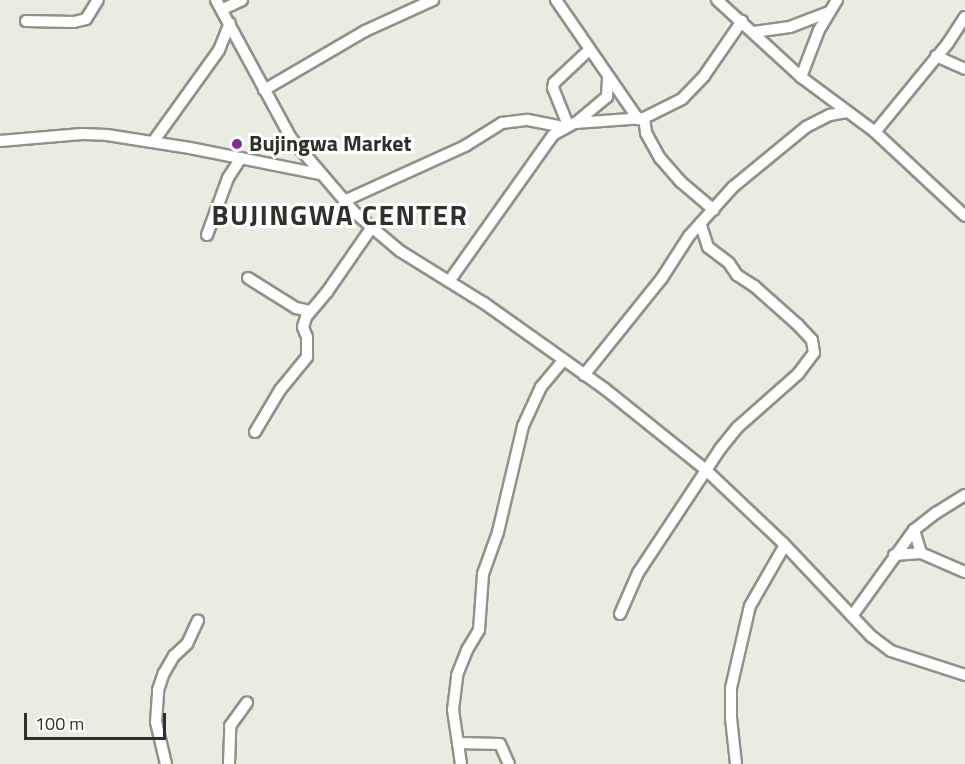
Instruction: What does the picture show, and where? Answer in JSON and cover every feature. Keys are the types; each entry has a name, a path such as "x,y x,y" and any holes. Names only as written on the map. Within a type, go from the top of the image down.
{"street":[{"path":"26,21 74,22 86,19 98,0"},
{"path":"242,0 219,4 291,138 344,201 372,228 400,251 450,280 564,360 706,470 785,545 852,616 891,651 965,675"},
{"path":"264,90 365,31 433,0"},
{"path":"556,0 608,78 641,118 646,133 660,158 681,182 714,210"},
{"path":"717,0 801,76 875,132 965,216"},
{"path":"801,76 837,0"},
{"path":"754,32 790,27 830,12"},
{"path":"875,132 965,17"},
{"path":"344,201 465,146 502,123 528,120 569,125 641,118 682,99 693,89 742,21"},
{"path":"153,142 214,58 230,23"},
{"path":"569,125 553,88 554,82 589,50"},
{"path":"936,56 965,69"},
{"path":"450,280 543,147 607,97 608,78"},
{"path":"584,375 662,278 680,247 747,174 806,127 830,115 847,112"},
{"path":"0,141 82,134 153,142 320,174"},
{"path":"207,235 228,178 241,158"},
{"path":"620,614 638,573 706,470 738,427 798,374 815,347 812,340 774,302 736,275 729,263 708,247 700,224"},
{"path":"255,432 280,390 307,357 308,349 303,327 310,311 327,292 372,228"},
{"path":"248,278 296,308 310,311"},
{"path":"461,764 453,711 457,675 467,650 479,630 483,574 498,532 523,426 542,387 564,360"},
{"path":"852,616 914,530 965,495"},
{"path":"914,530 921,553"},
{"path":"736,764 731,688 750,606 785,545"},
{"path":"894,555 921,553 965,572"},
{"path":"166,764 156,722 158,690 164,673 174,656 187,644 198,620"},
{"path":"229,764 230,726 247,703"},
{"path":"458,743 500,744 508,764"}],"place":[{"name":"Bujingwa Market","path":"237,144"}],"district":[{"name":"BUJINGWA CENTER","path":"340,215"}]}
